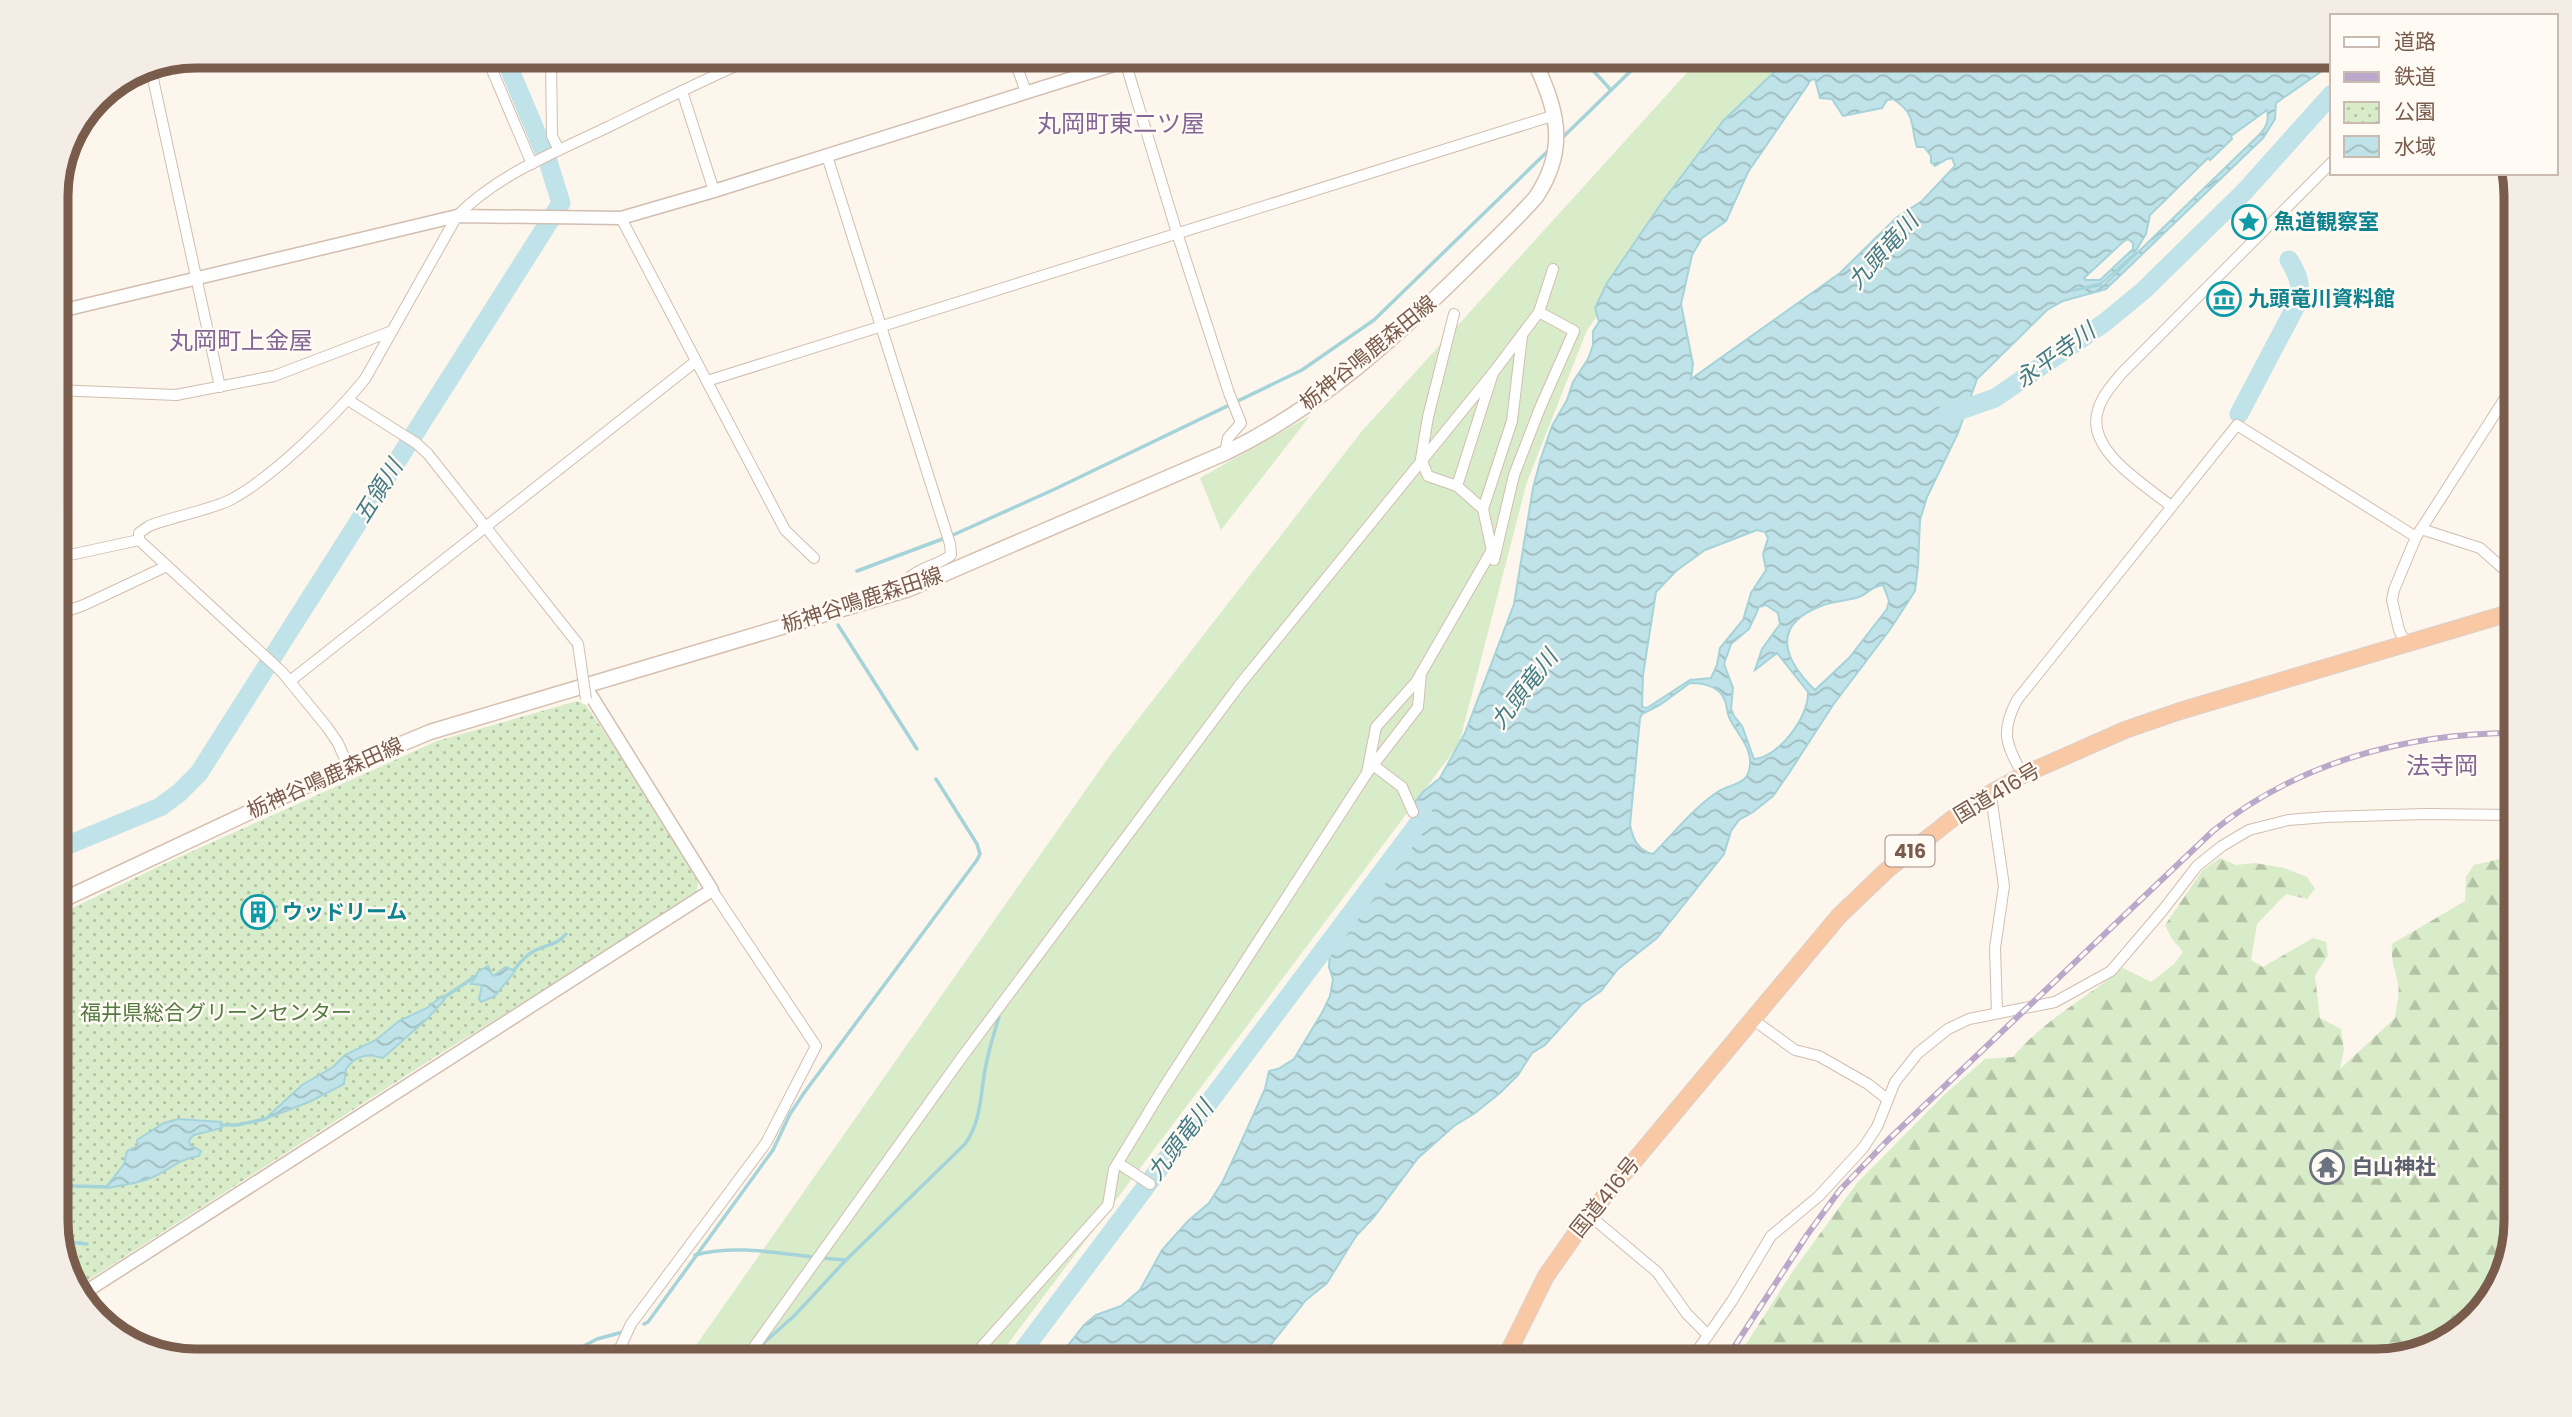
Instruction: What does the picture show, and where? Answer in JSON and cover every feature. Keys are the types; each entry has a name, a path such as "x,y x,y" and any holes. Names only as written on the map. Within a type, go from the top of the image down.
{"highway":[{"name":"国道416号","path":"1510,1349 1546,1276 1589,1215 1860,893 1913,848 1987,795 2022,775 2090,744 2180,711 2503,615"}],"main road":[{"name":"栃神谷鳴鹿森田線","path":"69,897 348,766 430,732 585,693 909,589 1225,453 1266,432 1357,368 1395,336 1522,212 1547,180 1554,163 1556,121 1551,98 1537,68"}],"street":[{"path":"491,68 532,164"},
{"path":"551,68 552,136 559,150"},
{"path":"348,766 327,727 278,667 139,540 139,533 149,526 229,501 250,488 348,400 365,379 457,216 490,188 559,150 732,68"},
{"path":"1017,68 1026,92"},
{"path":"69,309 457,216 621,218 1103,68"},
{"path":"1127,68 1228,393 1241,423 1228,438 1225,453"},
{"path":"152,76 220,387"},
{"path":"682,91 714,191"},
{"path":"707,381 1177,233 1556,121"},
{"path":"827,156 879,327 950,544 951,555 944,561 920,568 910,577 909,589"},
{"path":"2171,506 2105,450 2096,424 2098,407 2105,393 2122,373 2330,164"},
{"path":"621,218 785,530 814,558"},
{"path":"753,1349 962,1057 1241,682 1493,373 1539,312 1553,269"},
{"path":"1522,334 1512,421 1483,509 1494,560 1514,475 1574,331 1539,312"},
{"path":"1454,313 1428,417 1421,459 1428,476 1457,486 1483,509"},
{"path":"69,391 176,395 220,387 274,376 392,331"},
{"path":"290,681 695,362"},
{"path":"1457,486 1493,373"},
{"path":"348,400 416,443 428,454 578,644 585,693 816,1046 766,1143 631,1324 620,1349"},
{"path":"2406,644 2399,630 2392,600 2394,590 2419,533 2503,401"},
{"path":"2022,775 2008,748 2006,732 2012,709 2237,425 2419,533 2480,548 2503,569"},
{"path":"69,555 139,540"},
{"path":"1370,769 1376,727 1421,673 1492,550"},
{"path":"69,610 167,566"},
{"path":"980,1349 1108,1205 1114,1169 1177,1066 1370,769 1418,707 1421,673"},
{"path":"1370,769 1402,787 1413,813"},
{"path":"1987,795 1992,803 2004,886 1995,948 1997,1013"},
{"path":"1698,1349 1732,1301 1771,1236 1819,1196 1863,1148 1877,1127 1887,1099 1903,1070 1931,1041 1969,1019 2055,1002 2111,971 2164,910 2197,866 2222,846 2249,830 2278,822 2326,817 2504,815"},
{"path":"89,1290 712,890"},
{"path":"1752,1019 1795,1050 1819,1056 1868,1083 1887,1099"},
{"path":"1118,1163 1150,1184"},
{"path":"1589,1215 1657,1272 1687,1314 1708,1335"}],"green space":[{"path":"1691,68 1778,68 1587,330 1527,482 1459,744 1004,1349 693,1349 1111,754 1362,431"},
{"path":"1310,416 1221,530 1200,478"},
{"name":"福井県総合グリーンセンター","path":"577,701 586,705 634,776 698,882 696,896 438,1055 84,1283 75,1262 69,1229 69,910 437,741"},
{"path":"2220,858 2236,865 2255,863 2284,868 2307,877 2315,889 2307,899 2286,894 2257,924 2251,960 2263,967 2313,938 2326,942 2328,955 2315,976 2320,1018 2341,1029 2344,1050 2340,1069 2395,1018 2398,988 2392,944 2465,901 2466,877 2474,865 2504,858 2504,1221 2501,1246 2491,1277 2466,1311 2440,1332 2409,1344 2376,1349 1743,1349 1795,1268 1857,1183 1944,1095 1985,1059 2013,1057 2052,1020 2123,968 2151,982 2174,964 2183,952 2165,925 2202,871"}],"water":[{"path":"1778,68 2326,68 2276,103 2275,119 2263,138 2106,289 2063,301 2047,310 1977,379 1958,433 1927,497 1920,520 1915,591 1891,628 1833,705 1773,796 1739,820 1731,831 1724,854 1657,938 1618,969 1601,991 1582,1004 1545,1045 1532,1053 1518,1075 1500,1093 1454,1126 1418,1158 1373,1218 1356,1236 1327,1283 1306,1300 1267,1349 1065,1349 1084,1325 1096,1315 1121,1306 1140,1290 1162,1250 1188,1221 1209,1203 1238,1149 1265,1089 1269,1071 1294,1059 1323,1011 1330,996 1333,979 1329,967 1330,945 1338,926 1372,876 1385,870 1400,855 1408,840 1415,802 1440,778 1465,733 1514,604 1533,488 1541,458 1552,426 1567,400 1573,382 1588,359 1593,345 1593,331 1599,322 1595,308 1607,283 1663,201 1723,121","holes":["1815,79 1820,98 1832,99 1843,116 1882,108 1887,100 1893,99 1909,115 1917,147 1924,147 1935,166 1952,158 1955,166 1922,201 1897,217 1840,273 1691,379 1693,364 1681,304 1692,255 1702,238 1726,221 1748,172 1811,80","2267,110 2267,123 2260,134 2104,285 2070,291 2102,283 2134,254 2146,234 2150,215 2208,158 2210,160 2232,139 2231,136","2128,239 2133,243 2133,249 2100,280 2084,278","1757,530 1765,532 1768,538 1763,554 1766,570 1751,593 1743,620 1720,648 1711,678 1690,680 1647,708 1642,707 1643,675 1656,592 1676,571 1705,550","1883,585 1889,601 1887,609 1849,658 1815,690 1795,666 1790,655 1787,644 1794,623 1821,606 1859,597","1766,605 1778,613 1780,624 1762,649 1755,670 1777,653 1808,692 1803,713 1791,734 1773,751 1754,759 1742,726 1731,709 1733,688 1724,664 1731,644 1749,629 1759,607","1690,683 1711,686 1723,696 1729,717 1750,756 1750,763 1744,779 1719,791 1701,805 1653,854 1637,844 1630,825 1640,718 1642,714 1660,705"]},
{"path":"488,966 493,976 506,967 515,971 495,996 481,1002 479,999 482,985 471,984 478,972"},
{"path":"442,996 445,999 428,1018 383,1058 358,1058 346,1069 344,1084 309,1102 265,1119 302,1085 333,1067 345,1055 376,1040 399,1021 427,1008"},
{"path":"178,1119 221,1122 222,1128 194,1135 189,1140 190,1145 201,1151 199,1156 136,1183 109,1188 107,1186 124,1164 127,1151 138,1146 137,1140 164,1123"}],"waterway":[{"name":"五領川","path":"69,845 160,807 199,773 561,203 547,158 509,68"},
{"path":"1591,68 1610,89"},
{"path":"1560,140 1634,68"},
{"name":"永平寺川","path":"1944,416 1995,398 2104,323 2143,291 2245,191 2330,96"},
{"path":"857,571 953,535 1055,489 1302,370 1374,320 1549,150"},
{"path":"2239,414 2298,302 2298,280 2289,260"},
{"path":"838,625 917,749"},
{"path":"644,1324 773,1150 790,1114 804,1093 977,860 980,854 977,844 936,779"},
{"name":"九頭竜川","path":"1024,1349 1424,816"},
{"path":"514,970 530,954 556,942 566,934"},
{"path":"443,998 476,976"},
{"path":"759,1347 794,1316 846,1260 965,1144 977,1120 987,1061 999,1017"},
{"path":"221,1125 237,1125 265,1119"},
{"path":"69,1185 108,1187"},
{"path":"71,1242 87,1244"},
{"path":"695,1255 714,1251 751,1250 846,1260"},
{"path":"578,1349 597,1339 623,1332"}],"railway":[{"path":"1733,1349 1807,1235 1840,1190 1888,1140 2213,831 2246,807 2281,787 2356,756 2435,739 2504,733"}],"place":[{"name":"魚道観察室","path":"2249,222"},
{"name":"九頭竜川資料館","path":"2224,299"},
{"name":"ウッドリーム","path":"258,912"},
{"name":"白山神社","path":"2327,1167"}],"district":[{"name":"丸岡町東二ツ屋","path":"1121,124"},
{"name":"丸岡町上金屋","path":"241,341"},
{"name":"法寺岡","path":"2442,766"}]}
